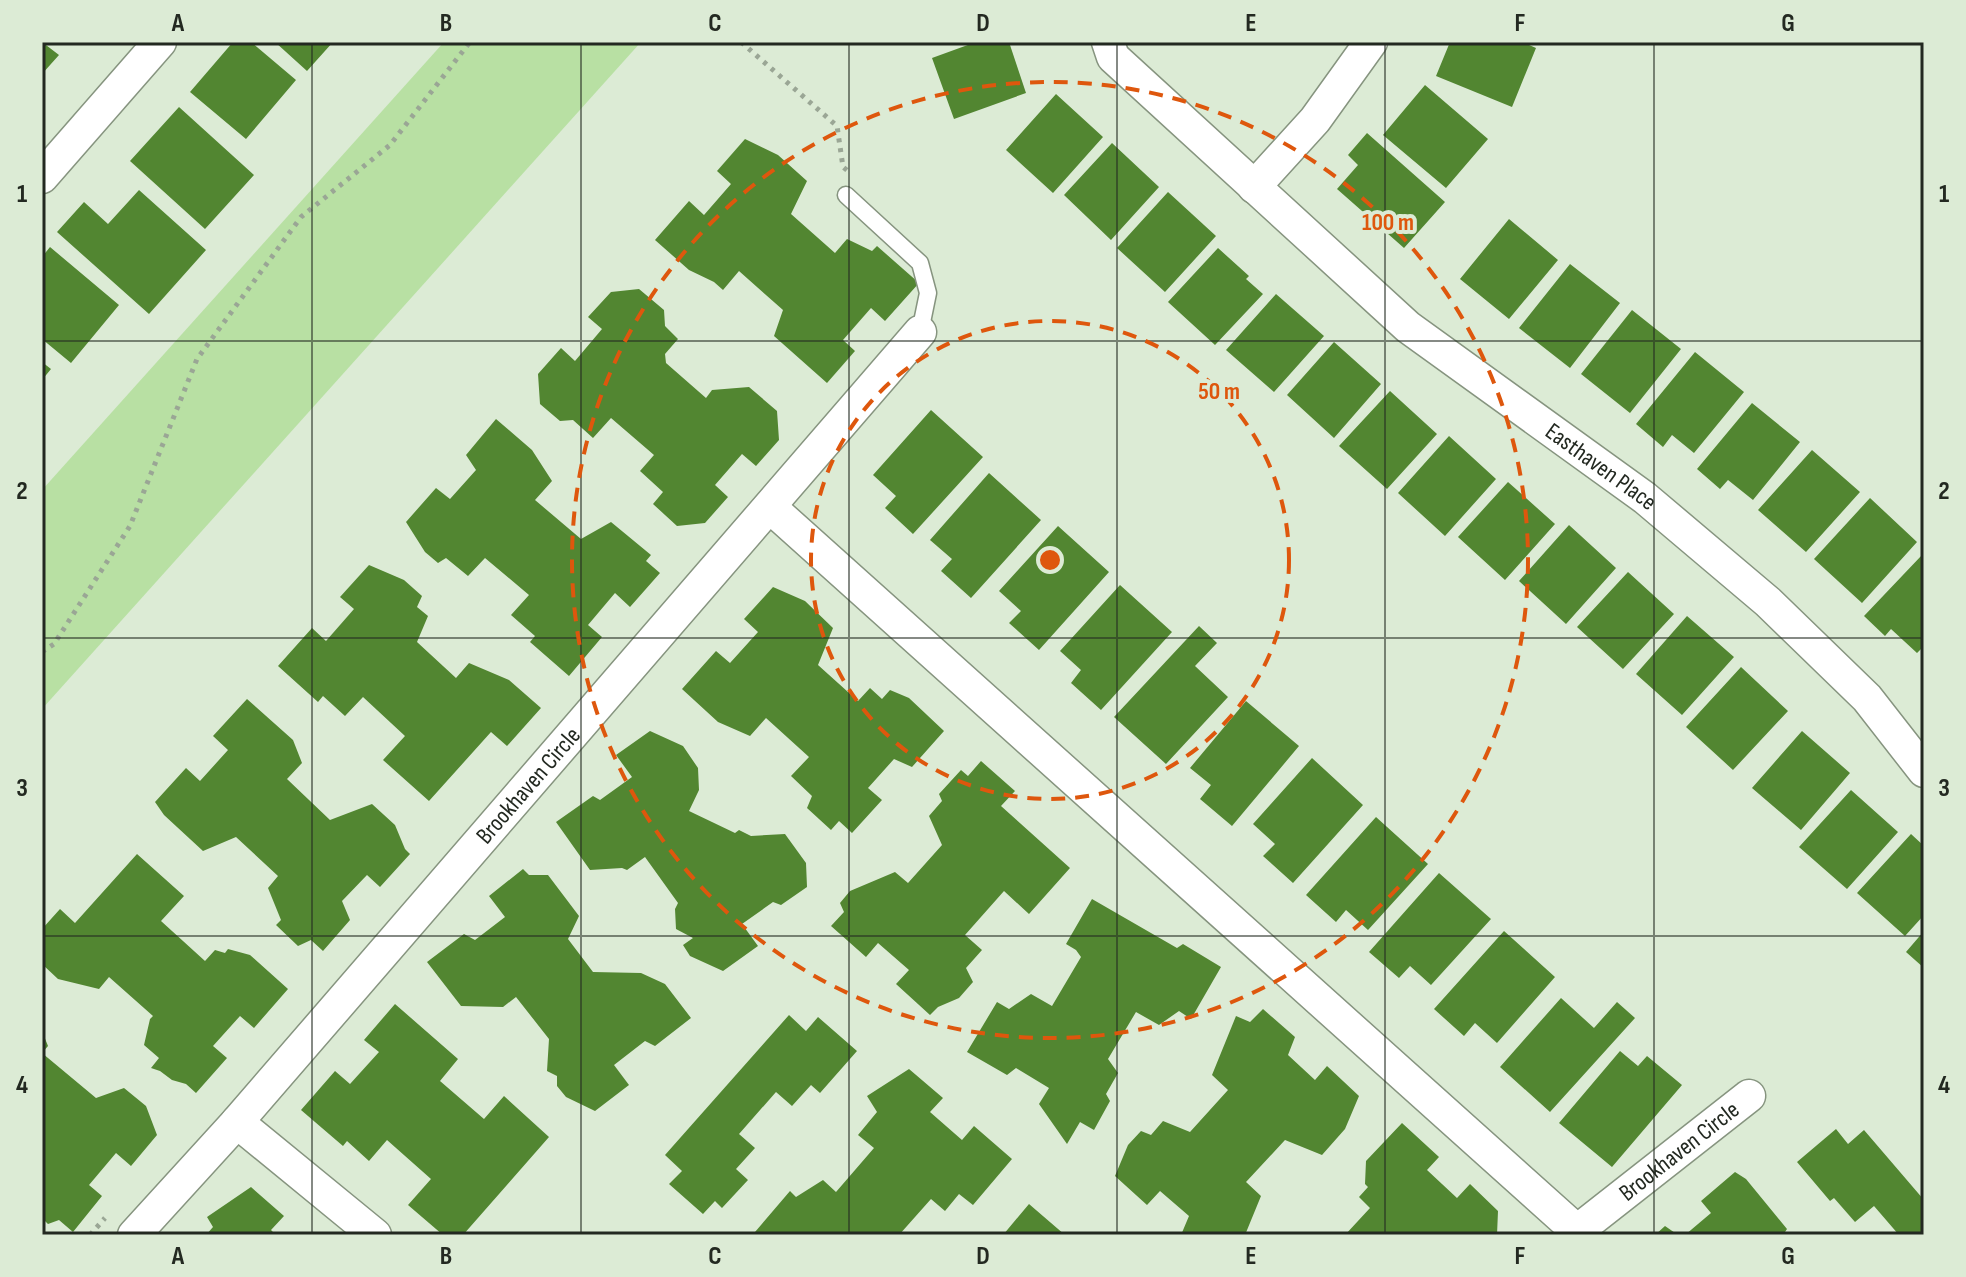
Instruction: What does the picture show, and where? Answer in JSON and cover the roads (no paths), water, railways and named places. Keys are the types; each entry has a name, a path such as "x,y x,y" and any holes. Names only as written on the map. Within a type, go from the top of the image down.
{"street":[{"path":"42,177 160,42"},
{"name":"Easthaven Place","path":"1108,42 1113,57 1408,327 1645,498 1768,602 1867,698 1924,771"},
{"path":"1254,187 1315,120 1371,42"},
{"name":"Brookhaven Circle","path":"134,1235 237,1122 920,332"},
{"path":"770,507 1575,1233"},
{"name":"Brookhaven Circle","path":"1575,1233 1749,1096"},
{"path":"237,1122 375,1235"}],"lane":[{"path":"846,195 920,263 928,293 920,332"}]}
